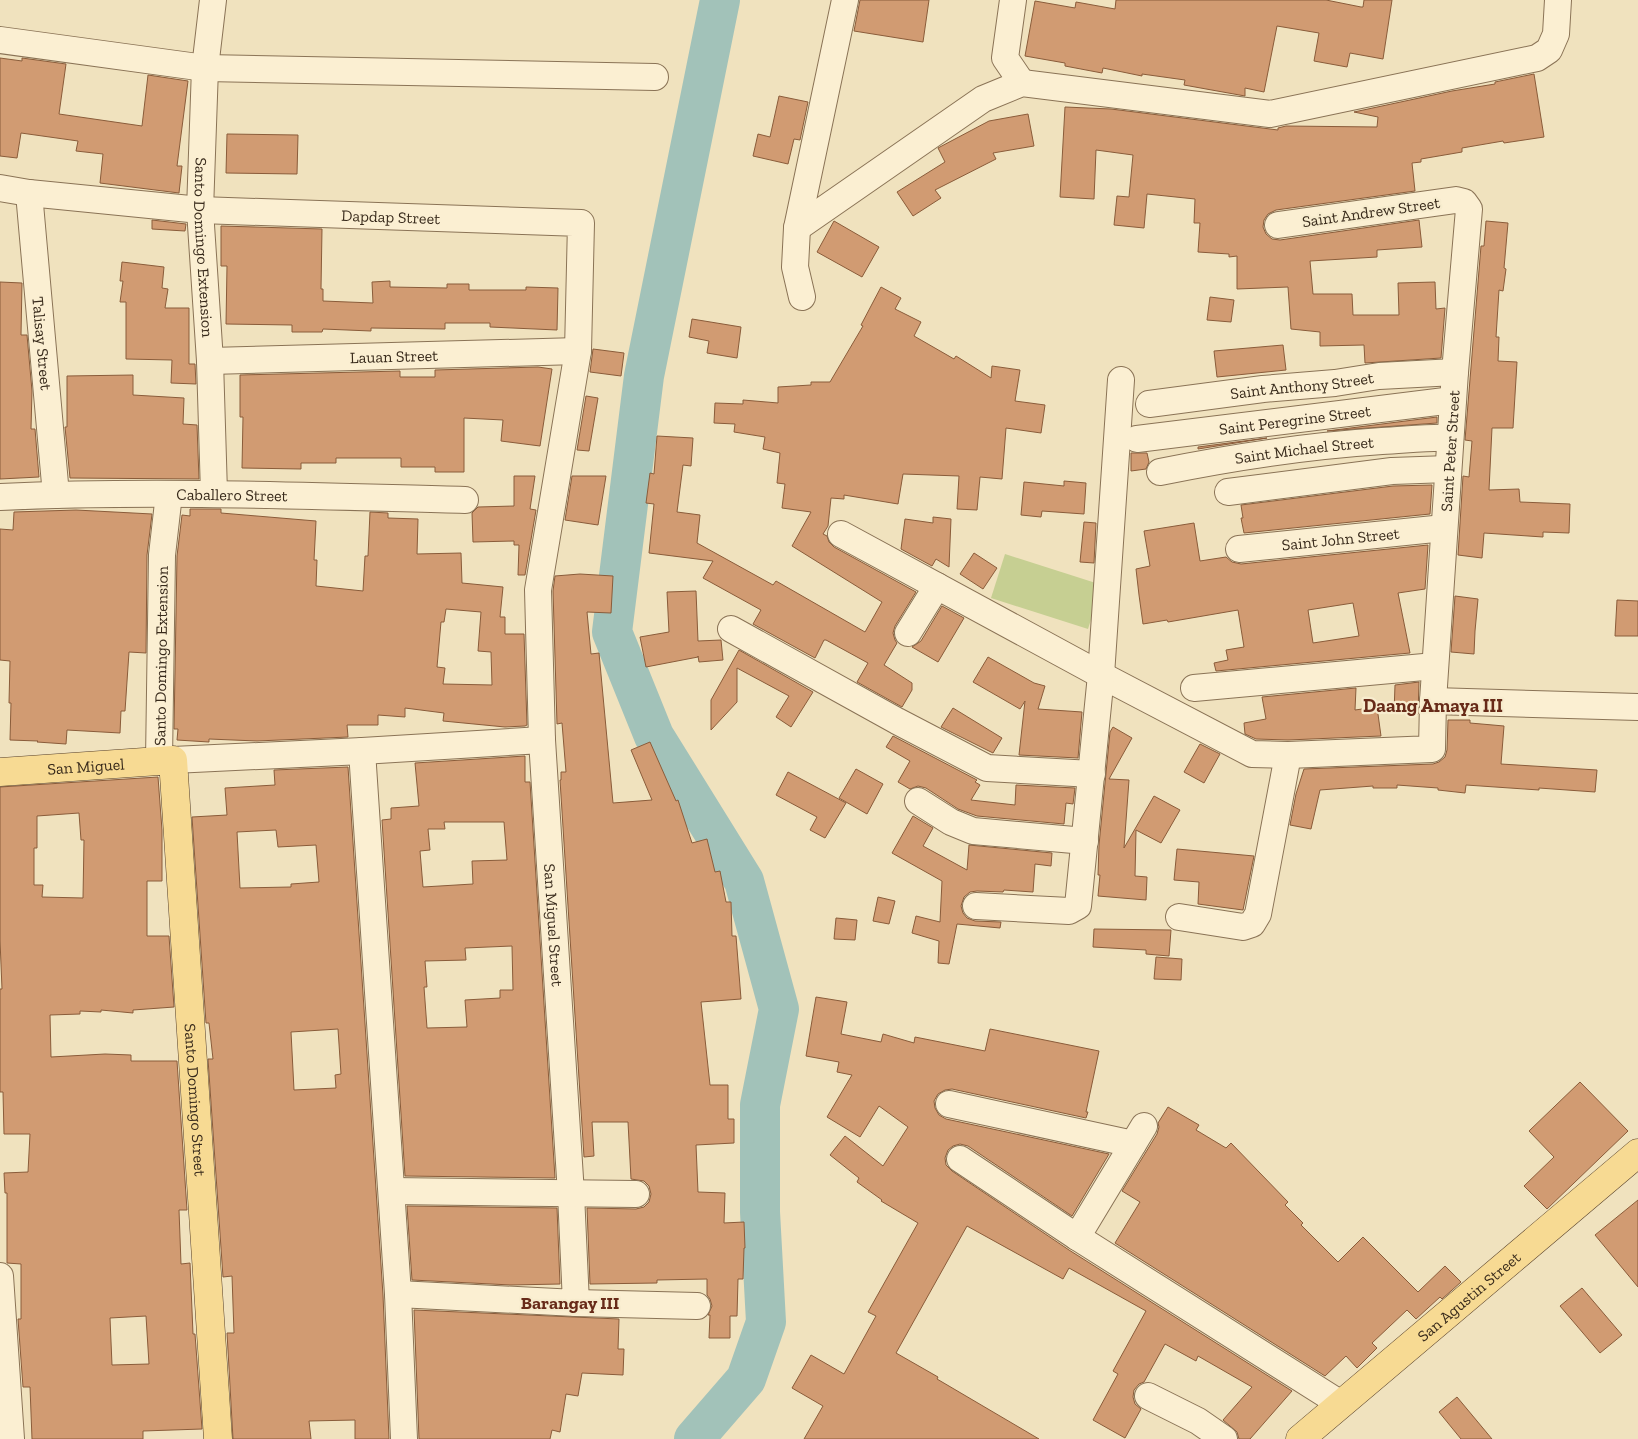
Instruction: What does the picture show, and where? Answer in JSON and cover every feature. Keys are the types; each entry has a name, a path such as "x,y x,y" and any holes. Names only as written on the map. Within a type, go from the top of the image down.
{"main road":[{"name":"San Miguel","path":"0,772 166,760"},
{"name":"Santo Domingo Street","path":"166,760 218,1439"},
{"name":"San Agustin Street","path":"1300,1439 1638,1153"}],"street":[{"name":"Santo Domingo Extension","path":"213,0 205,68 200,210 210,362 214,493"},
{"path":"802,297 795,267 797,228 844,0"},
{"path":"1013,0 1005,58 1022,83"},
{"path":"797,228 984,99 1022,83 1270,114 1538,58 1549,50 1556,34 1558,0"},
{"path":"0,40 205,68 655,77"},
{"name":"Dapdap Street","path":"0,188 29,193 200,210 581,222"},
{"name":"Talisay Street","path":"29,193 56,495"},
{"name":"Saint Andrew Street","path":"1278,225 1456,200 1464,202"},
{"name":"Saint Peter Street","path":"1288,755 1432,749 1435,666 1450,438 1469,209 1464,202"},
{"name":"San Miguel Street","path":"576,1302 571,1194 542,740 538,590 578,352 581,222"},
{"name":"Lauan Street","path":"210,362 578,352"},
{"name":"Saint Anthony Street","path":"1148,404 1263,389 1335,383 1379,376 1455,372"},
{"path":"976,906 1069,911 1078,906 1101,675 1121,380"},
{"name":"Saint Peregrine Street","path":"1137,439 1453,400"},
{"name":"Saint Michael Street","path":"1160,472 1201,463 1319,447 1420,438 1450,438"},
{"path":"1228,492 1392,471 1448,469"},
{"name":"Caballero Street","path":"0,498 56,495 214,493 465,500"},
{"name":"Santo Domingo Extension","path":"166,760 162,555 169,494"},
{"name":"Saint John Street","path":"1239,549 1444,528"},
{"path":"840,534 1252,754 1288,755 1258,914 1252,924 1243,927 1179,917"},
{"path":"908,633 937,586"},
{"path":"731,629 897,721 987,768 1092,774"},
{"path":"1194,688 1435,666"},
{"path":"1433,701 1638,707"},
{"path":"166,760 542,740"},
{"path":"362,751 392,1191 404,1439"},
{"path":"918,801 957,825 973,832 1085,841"},
{"path":"949,1104 1138,1135 1077,1236"},
{"path":"960,1159 1341,1404"},
{"path":"392,1191 636,1194"},
{"path":"0,1276 11,1439"},
{"path":"398,1294 696,1306"},
{"path":"1148,1396 1198,1421 1224,1439"}],"green space":[{"path":"1005,554 1102,585 1088,629 991,598"}],"building":[{"path":"860,0 929,0 923,42 854,31"},
{"path":"1116,0 1326,0 1363,7 1364,0 1392,0 1383,59 1350,53 1347,67 1314,61 1319,33 1277,26 1264,92 1245,88 1245,96 1184,85 1185,80 1142,74 1142,76 1103,68 1102,73 1065,66 1065,63 1025,56 1035,1 1075,8 1076,2 1115,9"},
{"path":"0,58 22,61 22,58 66,64 59,114 142,126 148,75 188,81 177,166 182,166 179,193 100,183 103,154 76,151 78,141 21,133 17,158 0,156"},
{"path":"1534,74 1544,137 1462,148 1462,152 1421,159 1421,162 1412,163 1415,191 1276,210 1268,214 1264,220 1263,227 1266,234 1272,239 1280,240 1419,220 1422,247 1377,250 1377,257 1310,261 1313,294 1352,294 1353,315 1399,315 1398,283 1435,282 1436,309 1445,308 1441,358 1365,363 1364,345 1320,346 1320,332 1291,329 1288,287 1237,289 1237,256 1229,257 1229,254 1198,252 1200,223 1194,223 1195,199 1147,194 1144,228 1114,225 1117,196 1129,197 1133,155 1096,150 1094,199 1060,197 1065,107 1111,109 1278,130 1278,128 1286,126 1377,127 1378,117 1354,112 1452,91 1495,84 1495,82"},
{"path":"779,96 808,102 800,140 794,139 788,164 753,156 758,134 770,137"},
{"path":"1028,114 1034,146 993,153 996,159 935,190 941,198 913,216 897,192 945,162 938,148 989,121"},
{"path":"227,134 298,135 297,174 226,173"},
{"path":"152,220 186,224 185,231 152,229"},
{"path":"834,221 879,247 862,277 817,252"},
{"path":"1486,221 1508,223 1504,268 1506,269 1503,291 1499,290 1496,337 1499,337 1498,361 1517,362 1513,428 1492,428 1489,490 1519,489 1520,502 1570,504 1569,533 1543,532 1543,537 1484,533 1482,558 1458,555 1463,476 1469,477 1472,441 1465,440 1481,246 1484,246"},
{"path":"221,226 322,229 321,289 323,289 323,301 373,303 372,282 390,281 390,287 447,288 447,284 469,284 469,290 526,290 526,287 558,288 557,330 490,327 490,323 445,323 445,329 371,328 371,331 323,329 322,332 292,332 292,325 226,324 227,266 221,266"},
{"path":"122,262 164,267 162,288 168,289 165,308 189,308 189,364 195,364 196,384 171,383 172,360 126,359 126,302 120,302 123,281 120,281"},
{"path":"0,282 22,283 21,335 27,335 32,391 31,429 35,429 39,477 0,479"},
{"path":"881,287 901,298 895,309 921,322 914,336 954,359 956,356 991,378 992,366 1020,370 1015,401 1045,405 1041,433 1006,428 1002,479 980,477 977,510 957,509 959,476 903,474 898,504 844,495 844,499 831,498 828,526 823,534 827,536 829,542 834,547 916,592 895,626 893,633 897,643 884,665 912,683 912,690 902,707 857,682 868,663 826,640 824,640 815,658 753,624 761,610 703,578 713,561 649,553 654,504 646,503 650,473 654,474 657,436 693,438 691,466 683,465 677,512 700,515 697,543 773,585 776,581 865,632 882,602 792,546 811,512 782,508 785,484 777,483 780,453 763,449 765,437 734,432 735,424 714,423 715,403 743,404 743,400 778,403 778,387 811,385 811,382 830,382 863,326 861,325"},
{"path":"1210,297 1234,300 1231,322 1207,320"},
{"path":"692,319 741,327 737,358 707,353 709,341 689,337"},
{"path":"1283,345 1286,370 1217,377 1214,351"},
{"path":"593,349 624,353 621,376 590,372"},
{"path":"538,367 552,369 540,446 501,441 503,420 464,418 464,472 435,472 435,467 401,467 401,458 336,458 336,463 301,463 301,469 242,468 243,417 240,417 240,375 400,371 400,377 435,377 435,370"},
{"path":"133,375 133,395 184,398 183,424 197,425 199,479 70,478 65,427 67,427 67,376"},
{"path":"586,396 598,398 589,451 577,450"},
{"path":"1437,417 1437,423 1327,431"},
{"path":"1267,438 1198,449 1198,447"},
{"path":"1131,453 1147,453 1149,462 1146,469 1131,471"},
{"path":"514,476 535,476 530,509 536,510 525,575 518,575 519,545 514,545 514,541 473,542 472,513 478,507 514,506"},
{"path":"572,476 606,476 598,525 565,520"},
{"path":"1064,481 1086,483 1084,514 1042,511 1041,517 1021,515 1024,482 1064,486"},
{"path":"1432,485 1430,514 1244,533 1241,505 1393,486"},
{"path":"190,509 221,509 221,513 316,521 314,560 317,560 316,586 363,591 365,556 368,556 370,512 388,513 388,518 418,519 417,554 461,553 462,583 503,587 500,617 505,617 505,634 524,634 527,725 505,727 443,721 444,713 405,708 405,717 378,715 378,725 347,725 348,737 257,741 209,739 209,742 177,740 178,729 174,729 177,556 182,515 190,516","holes":["446,609 481,612 478,651 491,652 492,685 443,684 445,668 437,667 441,622 444,622"]},
{"path":"76,510 152,514 147,555 146,653 129,652 125,711 121,711 120,733 67,730 66,744 10,740 10,661 0,660 0,529 13,530 14,512"},
{"path":"933,517 951,519 949,567 936,559 932,566 901,549 905,519 933,523"},
{"path":"1084,522 1096,523 1094,563 1080,562"},
{"path":"1194,523 1200,561 1226,557 1232,562 1241,564 1428,545 1425,589 1398,593 1410,653 1216,671 1214,663 1228,660 1226,650 1244,647 1238,610 1168,622 1167,620 1143,624 1136,569 1150,566 1144,531","holes":["1353,603 1359,636 1313,643 1308,610"]},
{"path":"974,553 997,568 983,589 960,574"},
{"path":"580,574 613,576 611,613 587,612 591,654 599,653 613,803 652,800 631,750 650,742 676,801 678,800 692,843 707,839 715,872 720,871 726,902 731,902 732,936 736,936 741,999 701,1002 710,1085 728,1085 728,1119 734,1119 734,1143 696,1145 698,1192 725,1193 724,1223 744,1222 743,1279 738,1279 737,1316 730,1316 730,1338 709,1338 710,1315 708,1315 712,1306 707,1295 707,1279 657,1280 657,1283 590,1284 587,1208 636,1209 644,1207 649,1202 651,1194 649,1186 644,1181 631,1179 628,1122 592,1122 594,1156 584,1157 560,780 561,772 566,772 562,723 557,724 553,591 555,576"},
{"path":"696,591 698,641 721,640 723,660 699,662 698,656 646,667 640,637 669,632 667,592"},
{"path":"1455,596 1478,599 1474,654 1451,652"},
{"path":"1617,600 1638,601 1638,636 1615,636"},
{"path":"942,606 964,618 938,662 912,647 921,641"},
{"path":"739,650 813,692 791,727 776,717 789,696 737,668 737,702 711,730 711,700"},
{"path":"988,657 1034,683 1045,686 1038,709 1082,712 1078,758 1019,755 1025,701 1020,709 973,682"},
{"path":"1419,682 1418,714 1394,713 1395,685"},
{"path":"1356,688 1355,710 1377,707 1381,736 1288,740 1256,739 1245,734 1244,723 1266,719 1262,697"},
{"path":"953,708 1002,738 993,753 941,727"},
{"path":"1448,720 1470,720 1470,723 1504,726 1501,764 1597,770 1595,792 1466,785 1465,793 1438,790 1438,788 1397,785 1397,788 1373,788 1373,786 1320,790 1311,829 1290,825 1296,794 1304,769 1433,764 1439,762 1445,757 1447,750"},
{"path":"1113,727 1132,738 1109,779 1129,780 1124,848 1154,796 1180,810 1161,843 1136,830 1135,876 1147,877 1146,900 1098,896 1100,875 1098,875 1099,845 1110,732"},
{"path":"893,736 977,780 975,782 980,785 971,800 1015,805 1016,785 1075,788 1073,804 1066,803 1064,824 977,816 958,809 926,788 918,786 910,789 898,782 910,761 886,747"},
{"path":"1200,744 1220,754 1204,783 1184,772"},
{"path":"525,756 525,782 530,782 555,1178 405,1176 382,820 391,819 391,808 419,806 415,763","holes":["444,822 504,822 507,860 472,861 473,884 423,887 420,851 430,850 428,829 445,829","512,946 513,990 500,990 500,998 465,1000 467,1027 427,1028 424,987 427,987 425,961 466,960 465,948"]},
{"path":"348,767 383,1295 389,1439 355,1439 355,1420 309,1421 311,1439 233,1439 227,1333 234,1333 232,1276 223,1277 208,1059 213,1059 209,1023 206,1023 192,817 227,815 225,788 275,785 274,770","holes":["276,830 278,847 316,845 319,882 291,884 291,887 240,888 237,832","338,1029 341,1074 335,1075 336,1088 294,1090 291,1032"]},
{"path":"856,769 883,784 867,814 839,798"},
{"path":"788,772 846,803 825,838 810,830 817,817 776,795"},
{"path":"158,777 162,830 162,881 147,881 147,936 169,936 174,1007 133,1010 133,1013 101,1010 101,1012 80,1011 80,1014 50,1015 51,1057 105,1054 131,1055 131,1061 177,1061 187,1210 179,1210 181,1264 190,1263 193,1334 195,1334 202,1429 143,1431 143,1439 32,1439 30,1387 23,1387 18,1319 21,1319 21,1264 7,1263 7,1193 5,1193 4,1173 28,1172 30,1134 4,1134 3,1092 0,1092 0,989 2,989 0,940 0,787","holes":["79,813 81,840 84,840 83,898 42,897 43,885 34,885 34,848 37,848 37,816","146,1316 149,1364 112,1365 110,1318"]},
{"path":"913,816 933,828 923,846 967,870 969,845 1052,853 1051,866 1035,864 1033,892 977,891 970,892 964,897 961,906 967,918 975,921 1001,922 1000,928 957,924 949,964 938,963 939,941 912,933 916,916 940,922 942,881 892,853"},
{"path":"1177,849 1254,856 1243,910 1198,904 1199,882 1174,880"},
{"path":"878,897 895,901 889,924 873,921"},
{"path":"836,918 857,920 855,940 834,939"},
{"path":"1094,929 1171,930 1169,956 1146,954 1146,950 1093,947"},
{"path":"1156,957 1182,959 1181,980 1154,979"},
{"path":"816,997 847,1002 841,1034 881,1042 883,1034 914,1043 915,1037 985,1051 990,1029 1099,1051 1086,1118 952,1089 938,1094 934,1101 939,1115 946,1119 1109,1154 1072,1216 968,1146 960,1144 948,1150 945,1158 946,1165 952,1171 1069,1250 1292,1391 1250,1439 1239,1439 1237,1432 1223,1420 1252,1387 1198,1356 1196,1361 1165,1344 1144,1382 1139,1384 1134,1390 1135,1404 1141,1409 1125,1438 1093,1420 1118,1374 1113,1371 1146,1311 1069,1268 1063,1279 967,1226 896,1353 1039,1439 804,1439 823,1406 792,1388 811,1355 844,1374 876,1316 868,1312 918,1223 881,1201 857,1182 859,1178 830,1155 845,1136 883,1166 908,1127 879,1106 860,1137 827,1117 852,1075 837,1072 839,1062 806,1056"},
{"path":"1580,1082 1628,1131 1547,1209 1524,1186 1554,1157 1529,1131"},
{"path":"1168,1107 1199,1125 1196,1130 1226,1148 1231,1143 1288,1202 1285,1205 1303,1223 1301,1225 1338,1262 1363,1237 1418,1292 1445,1266 1461,1282 1442,1299 1440,1297 1416,1319 1407,1310 1372,1343 1377,1348 1357,1368 1346,1356 1325,1376 1115,1243 1140,1202 1122,1191 1157,1134 1158,1123"},
{"path":"1638,1200 1638,1287 1595,1235"},
{"path":"407,1206 557,1208 560,1284 511,1285 412,1280"},
{"path":"1582,1288 1622,1335 1600,1353 1560,1306"},
{"path":"414,1310 619,1319 618,1349 624,1349 623,1375 582,1373 578,1396 566,1394 560,1432 552,1430 550,1439 419,1439"},
{"path":"1457,1397 1492,1439 1461,1439 1439,1412"}],"waterway":[{"path":"694,1439 746,1379 766,1322 760,1212 760,1105 779,1009 744,881 654,736 612,632 644,376 720,0"}],"district":[{"name":"Daang Amaya III","path":"1433,705"},
{"name":"Barangay III","path":"570,1303"}]}
